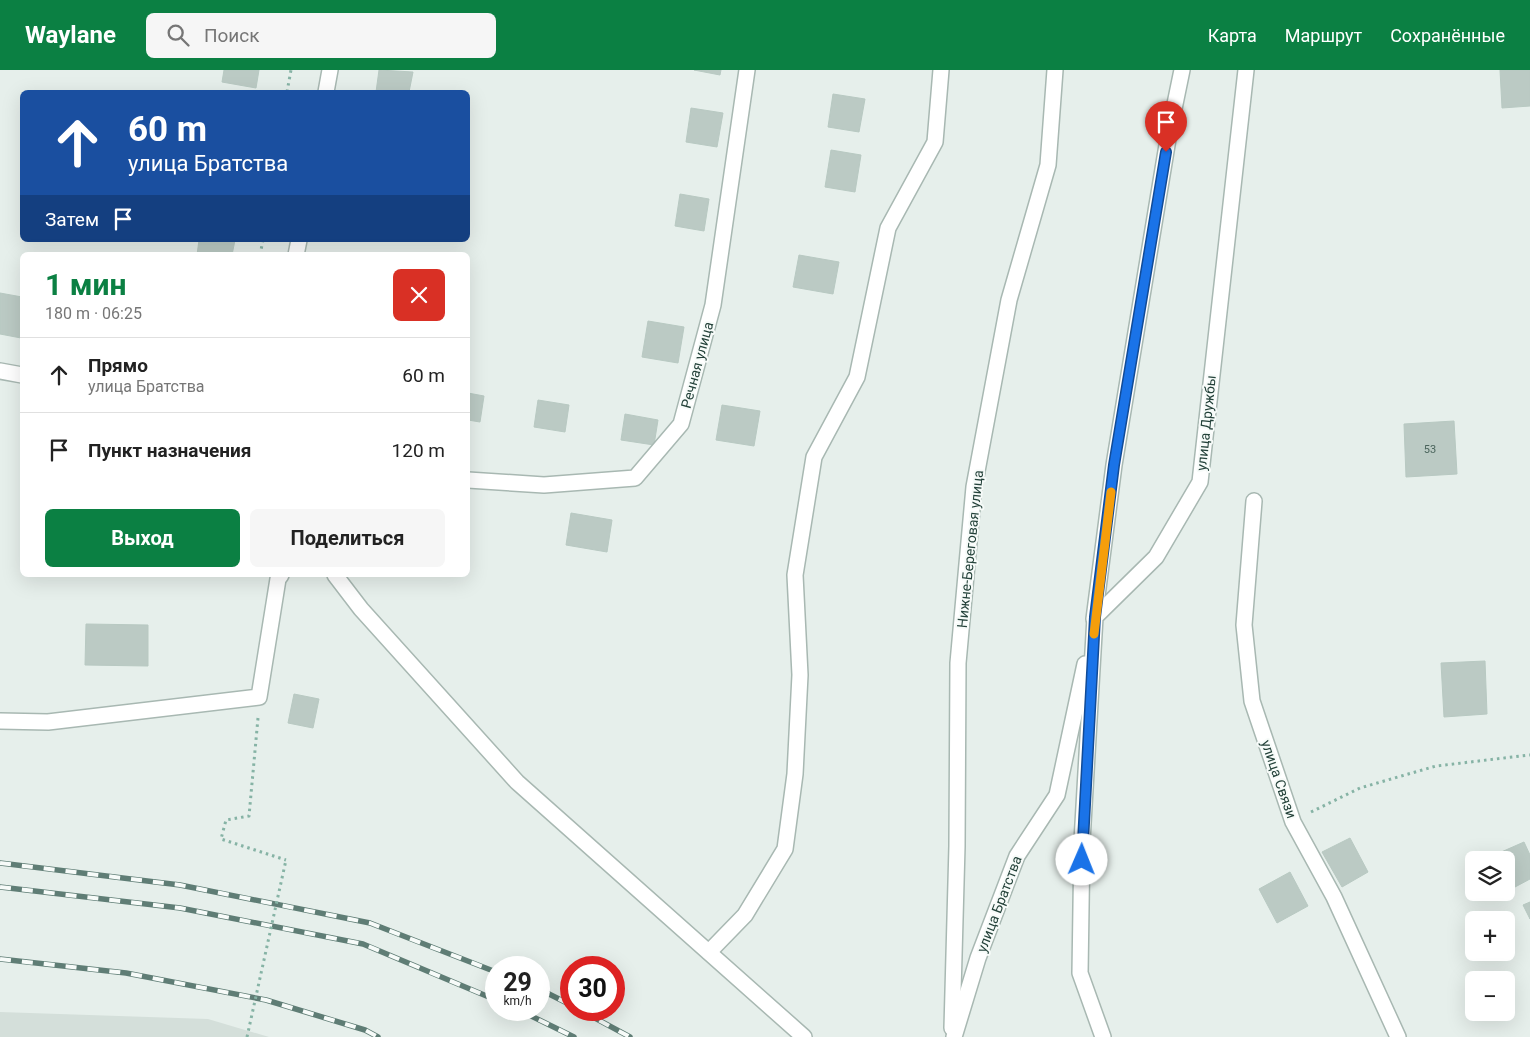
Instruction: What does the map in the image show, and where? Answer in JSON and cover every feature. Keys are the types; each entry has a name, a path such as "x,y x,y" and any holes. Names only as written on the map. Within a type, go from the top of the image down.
{"street":[{"path":"326,90 330,70"},
{"name":"Речная улица","path":"470,480 544,485 635,478 681,424 712,306 747,70"},
{"path":"709,952 745,915 785,850 795,774 800,675 795,575 814,457 857,377 888,228 935,142 941,70"},
{"name":"Нижне-Береговая улица","path":"953,1037 958,664 974,487 1009,300 1048,165 1055,70"},
{"name":"улица Братства","path":"953,1037 978,958 1017,856 1057,795 1095,617 1114,465 1169,133 1182,70"},
{"name":"улица Дружбы","path":"1095,617 1156,557 1200,482 1246,70"},
{"path":"0,371 20,375"},
{"name":"улица Связи","path":"1254,501 1244,625 1252,701 1293,822 1334,897 1398,1037"},
{"path":"0,721 48,722 260,697 281,577"},
{"path":"337,577 361,609 516,782 804,1037"},
{"path":"1095,617 1082,841 1080,973 1103,1037"}],"path":[{"path":"288,90 292,70"},
{"path":"247,1037 286,860 221,839 226,820 249,816 260,697"},
{"path":"1293,822 1360,788 1436,766 1530,755"}],"shaded area":[{"path":"0,1012 208,1019 269,1037 0,1037"}],"building":[{"path":"224,70 259,70 256,88 222,82"},
{"path":"379,70 413,72 409,90 376,90"},
{"path":"694,70 721,70 720,75"},
{"path":"1500,70 1530,70 1530,106 1502,108"},
{"path":"833,94 865,99 859,132 828,127"},
{"path":"691,108 723,113 717,147 686,142"},
{"path":"831,150 861,155 855,192 825,187"},
{"path":"680,194 709,199 704,231 675,226"},
{"path":"199,242 235,242 233,252 197,252"},
{"path":"799,255 839,262 833,294 793,287"},
{"path":"0,293 20,297 20,338 0,334"},
{"path":"648,321 684,327 678,363 642,357"},
{"path":"470,393 484,396 480,422 470,420"},
{"path":"538,400 569,405 565,432 534,427"},
{"path":"722,405 760,411 754,446 716,440"},
{"path":"625,414 658,420 654,445 621,440"},
{"path":"1454,421 1457,474 1406,477 1404,424"},
{"path":"571,513 612,520 607,552 566,545"},
{"path":"86,624 148,625 148,666 85,665"},
{"path":"1485,661 1487,714 1444,717 1441,663"},
{"path":"294,694 319,699 313,728 288,723"},
{"path":"1350,838 1368,872 1342,887 1322,852"},
{"path":"1524,842 1530,855 1530,879 1515,887 1515,851 1504,851"},
{"path":"1290,872 1308,906 1277,923 1259,889"},
{"path":"1530,902 1530,919 1523,905"}],"railway":[{"path":"0,863 180,885 370,923 485,968"},
{"path":"0,887 180,908 363,944 485,995"},
{"path":"0,959 126,973 266,1000 365,1030 378,1037"},
{"path":"550,994 560,1000"},
{"path":"541,1021 574,1037"},
{"path":"600,1021 630,1037"}],"slow traffic":[{"path":"1094,634 1111,492"}],"route":[{"path":"1082,860 1095,617 1114,465 1166,152"}]}
